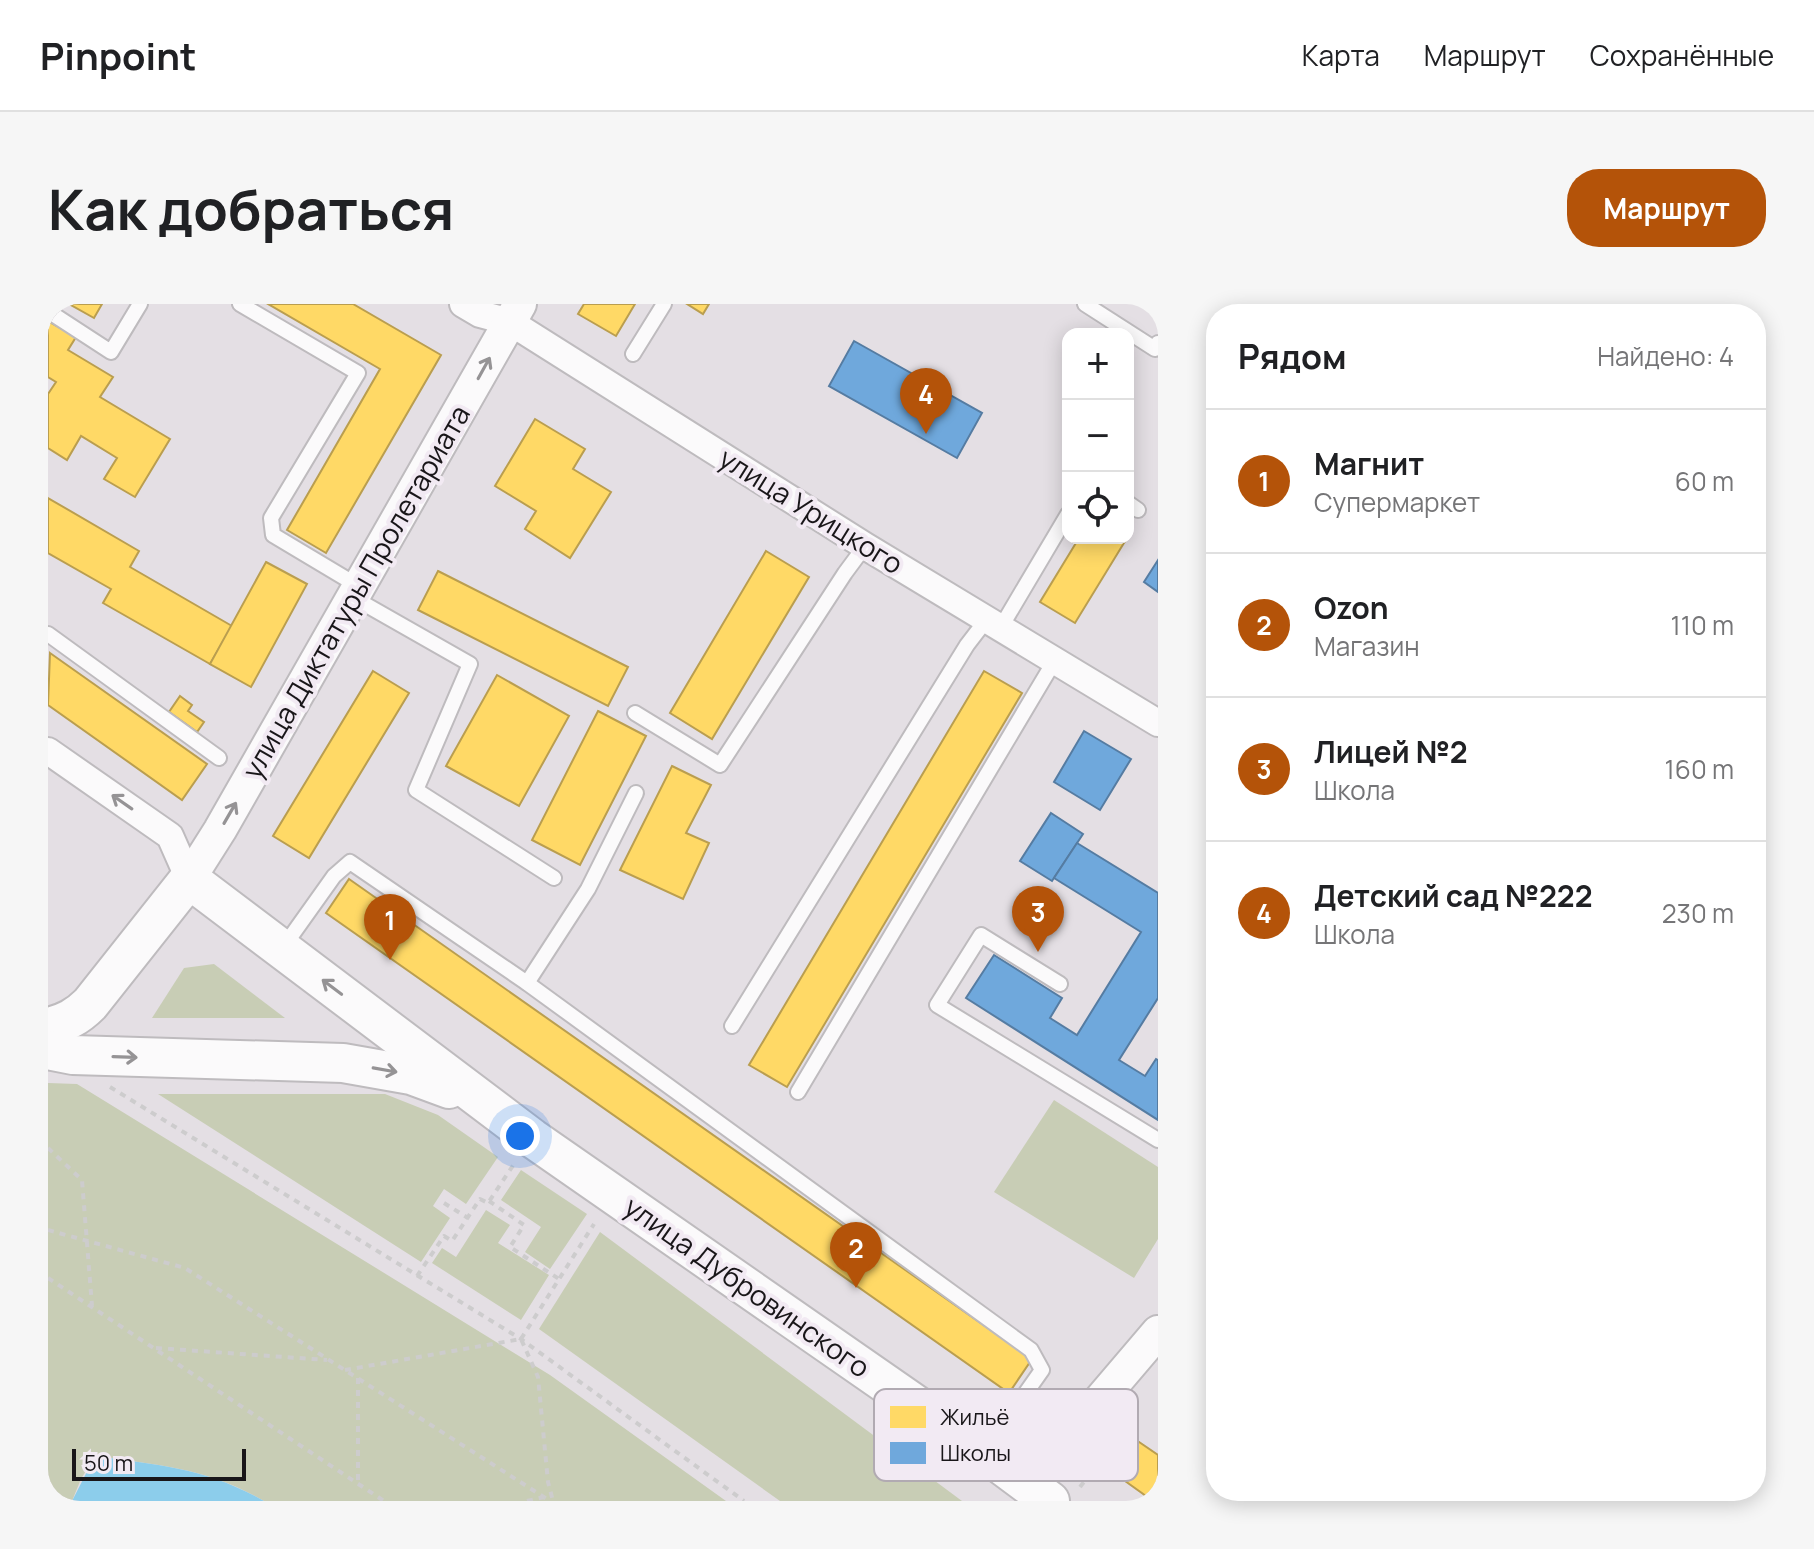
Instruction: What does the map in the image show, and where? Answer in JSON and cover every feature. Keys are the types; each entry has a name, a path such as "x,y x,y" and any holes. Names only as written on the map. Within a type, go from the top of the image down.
{"main road":[{"name":"улица Дубровинского","path":"189,879 483,1101 894,1389"},
{"path":"48,1027 65,1023 90,1004 189,879"},
{"name":"улица Дубровинского","path":"48,1050 73,1055 343,1063 411,1075 483,1101"},
{"name":"улица Дубровинского","path":"1036,1481 1054,1491"}],"street":[{"name":"улица Урицкого","path":"463,304 480,314 515,313 865,546 1158,723"},
{"name":"улица Диктатуры Пролетариата","path":"189,879 228,817 515,313"},
{"name":"улица Дубровинского","path":"48,751 170,836 189,879"},
{"path":"1121,1389 1158,1332"}],"lane":[{"path":"48,311 111,352 140,304"},
{"path":"240,304 358,373 271,518 273,535 357,593 470,664 416,790 554,878"},
{"path":"633,354 664,304"},
{"path":"1085,304 1155,349 1158,343"},
{"path":"732,1026 967,645 994,623 1062,523"},
{"path":"635,713 720,765 865,546"},
{"path":"48,634 219,758"},
{"path":"798,1092 1055,660"},
{"path":"527,983 588,889 636,793"},
{"path":"282,949 334,876 350,862 527,983 1031,1350 1042,1370 1029,1389"},
{"path":"1060,984 981,935 937,1005 1158,1140"}],"path":[{"path":"98,1080 521,1339 744,1501"},
{"path":"48,1148 82,1180 92,1306"},
{"path":"489,1201 515,1163"},
{"path":"417,1276 444,1236 452,1241 480,1199 489,1201 524,1225 510,1247 559,1279"},
{"path":"444,1203 468,1218"},
{"path":"345,1370 521,1339 594,1224"},
{"path":"48,1230 185,1268 552,1501"},
{"path":"48,1278 384,1501"},
{"path":"521,1339 538,1377 552,1501"},
{"path":"155,1348 329,1360"},
{"path":"358,1378 358,1485"},
{"path":"1054,1491 1079,1481"},
{"path":"527,1501 544,1497"}],"green space":[{"path":"214,964 285,1018 152,1018 184,968"},
{"path":"48,1083 77,1084 550,1375 726,1501 264,1501 223,1481 202,1475 162,1465 95,1456 72,1501 48,1501"},
{"path":"158,1094 385,1094 438,1115 498,1157 466,1204 444,1189 433,1206 450,1218 421,1262"},
{"path":"1054,1100 1158,1167 1158,1239 1134,1278 994,1192"},
{"path":"521,1170 587,1214 550,1269 525,1252 541,1227 501,1200"},
{"path":"486,1210 510,1225 498,1243 549,1275 521,1320 432,1263 442,1248 456,1257"},
{"path":"600,1232 874,1436 874,1481 935,1481 962,1501 780,1501 539,1329"}],"water":[{"path":"95,1456 161,1465 202,1475 264,1501 72,1501"}],"building: Жильё":[{"path":"69,304 102,304 94,318"},
{"path":"268,304 353,304 441,355 326,553 287,530 380,369"},
{"path":"584,304 635,304 616,336 578,314"},
{"path":"687,304 709,304 703,314"},
{"path":"48,321 76,337 68,350 113,377 100,397 170,439 135,497 104,479 117,458 81,436 67,460 48,448 48,394 56,382 48,377"},
{"path":"535,419 585,449 573,469 611,492 570,558 525,529 536,511 495,486"},
{"path":"48,498 139,551 130,567 232,626 210,664 103,603 111,589 48,553"},
{"path":"1075,544 1123,544 1075,623 1040,602"},
{"path":"766,551 809,577 712,739 670,713"},
{"path":"266,562 307,584 251,687 210,664"},
{"path":"438,571 628,667 608,706 418,610"},
{"path":"50,653 207,764 182,800 48,705"},
{"path":"373,671 409,693 309,858 273,836"},
{"path":"984,671 1022,693 787,1087 749,1065"},
{"path":"497,675 569,716 519,806 446,766"},
{"path":"180,696 192,705 188,711 204,722 197,732 169,712"},
{"path":"598,711 646,736 580,865 532,840"},
{"path":"672,766 711,785 686,833 709,843 683,899 620,870"},
{"path":"349,879 1032,1359 1012,1389 1003,1389 326,913"},
{"path":"1138,1441 1158,1455 1158,1501 1153,1501 1125,1481 1138,1481"}],"building: Школы":[{"path":"854,341 982,413 957,458 829,386"},
{"path":"1158,560 1158,592 1144,582"},
{"path":"1084,731 1131,759 1100,810 1054,782"},
{"path":"1051,813 1083,834 1052,881 1020,861"},
{"path":"1077,843 1158,893 1158,998 1119,1060 1145,1076 1158,1060 1158,1120 966,998 994,955 1062,998 1050,1018 1077,1035 1141,932 1054,878"}],"place":[{"name":"Детский сад №222","path":"926,434"},
{"name":"Лицей №2","path":"1038,952"},
{"name":"Магнит","path":"390,960"},
{"name":"Ozon","path":"856,1288"}]}
